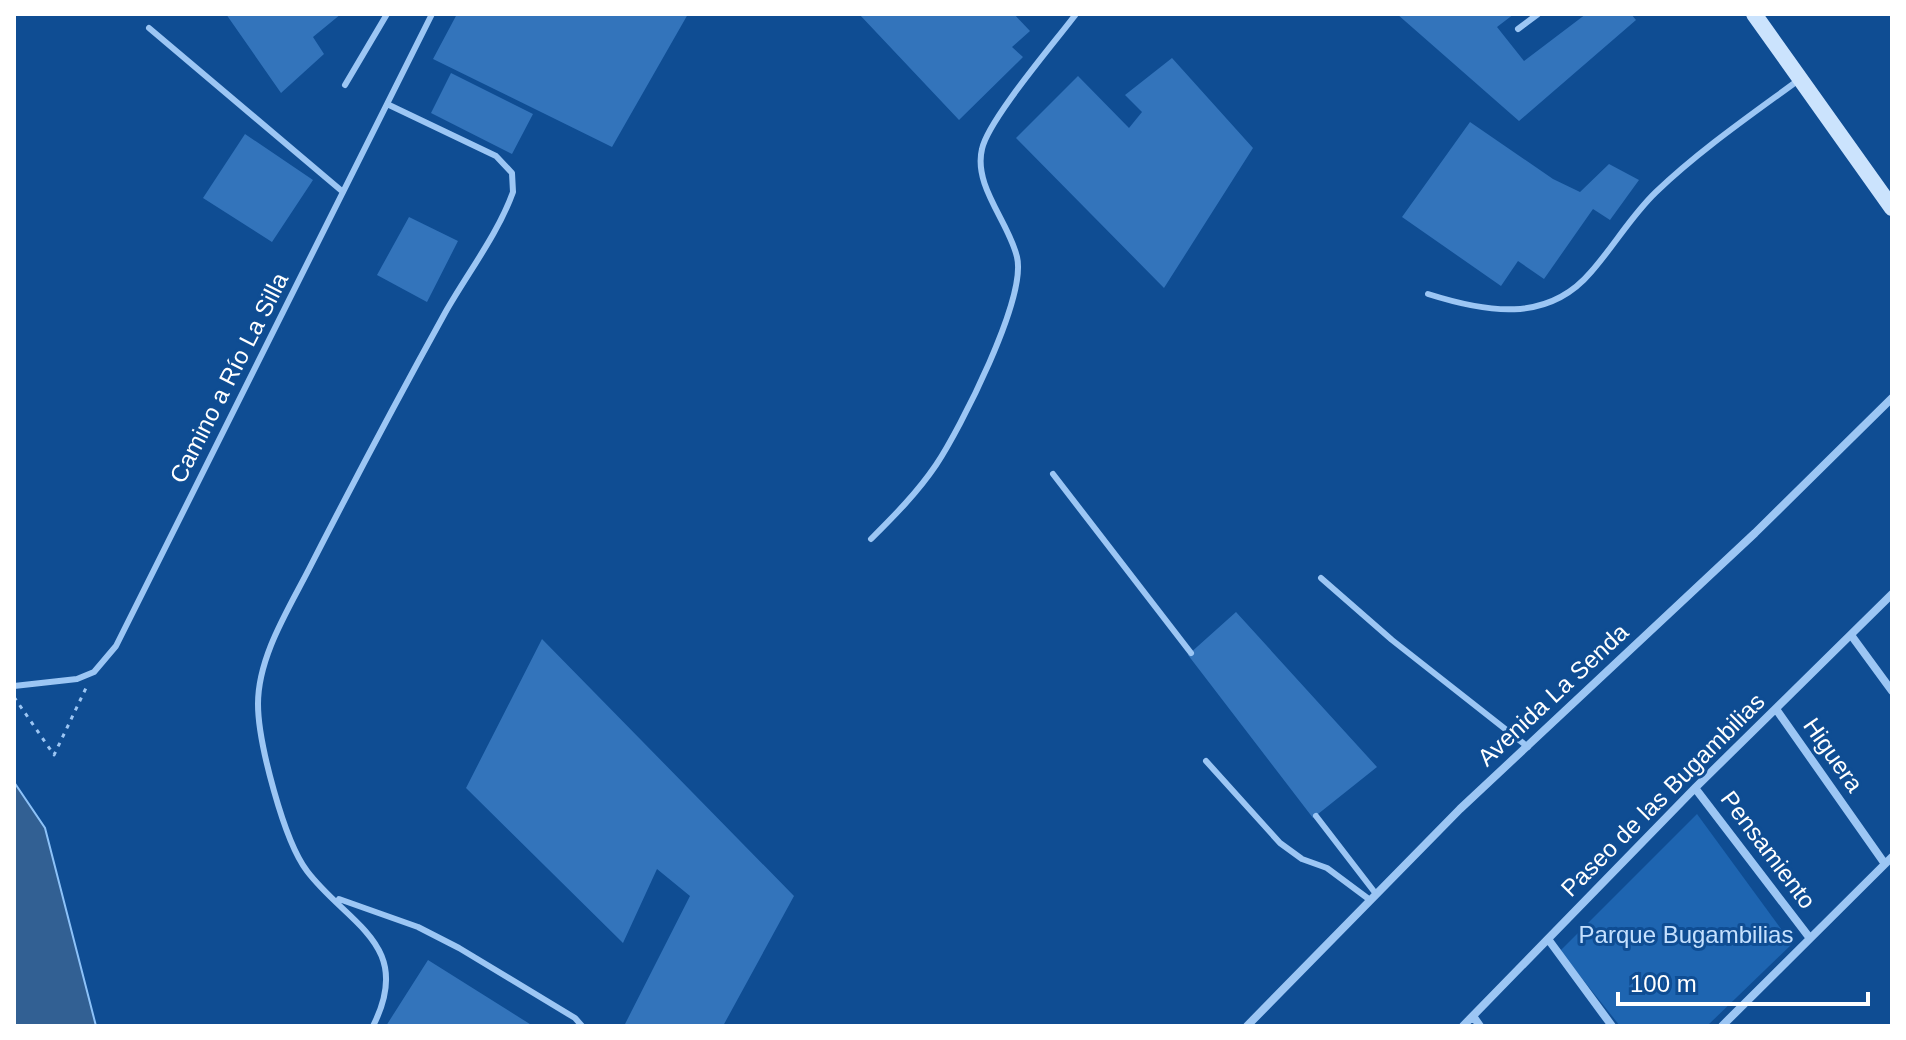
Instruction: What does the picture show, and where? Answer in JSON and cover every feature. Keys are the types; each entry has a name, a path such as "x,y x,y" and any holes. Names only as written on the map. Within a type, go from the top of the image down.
{"main road":[{"path":"1754,14 1892,208"}],"street":[{"name":"Avenida La Senda","path":"1247,1026 1373,897 1892,398"},
{"name":"Paseo de las Bugambilias","path":"1463,1026 1695,788 1892,594"},
{"path":"1851,635 1892,691"},
{"name":"Higuera","path":"1776,709 1888,860"},
{"name":"Pensamiento","path":"1695,788 1809,937"},
{"path":"1722,1026 1888,860"},
{"path":"1548,939 1612,1026"},
{"path":"1473,1016 1480,1026"}],"lane":[{"path":"345,85 387,14"},
{"name":"Camino a Río La Silla","path":"94,672 116,646 432,14"},
{"path":"871,539 937,463 981,379 1016,291 1018,260 981,171 982,145 1076,14"},
{"path":"1518,29 1538,14"},
{"path":"149,28 343,192"},
{"path":"1428,294 1495,311 1525,310 1554,301 1575,289 1639,209 1677,172 1800,79"},
{"path":"373,1026 384,997 387,973 380,952 366,931 307,872 294,849 258,725 260,689 270,652 353,483 513,192 512,173 496,156 387,104"},
{"path":"1053,474 1191,653"},
{"path":"1321,578 1392,640 1528,747"},
{"path":"14,686 77,679 94,672"},
{"path":"1206,761 1280,843 1302,859 1327,868 1373,897"},
{"path":"1316,816 1373,897"},
{"path":"335,898 418,927 459,948 582,1026"}],"path":[{"path":"14,697 54,755 94,672"}],"green space":[{"name":"Parque Bugambilias","path":"1697,814 1792,944 1707,1026 1620,1026 1560,951"}],"shaded area":[{"path":"14,782 45,828 96,1026 14,1026"}],"building":[{"path":"226,14 341,14 313,37 324,54 281,93"},
{"path":"457,14 688,14 612,147 433,59"},
{"path":"859,14 1014,14 1030,31 1012,47 1023,57 959,120"},
{"path":"1397,14 1514,14 1497,27 1524,61 1586,14 1631,14 1636,20 1519,121"},
{"path":"1172,58 1253,148 1164,288 1016,138 1078,76 1129,128 1142,112 1125,95"},
{"path":"451,73 533,114 512,154 431,113"},
{"path":"1470,122 1553,179 1580,192 1609,164 1639,180 1610,220 1593,209 1544,279 1518,261 1501,286 1402,217"},
{"path":"245,134 313,180 272,242 203,198"},
{"path":"409,217 458,241 427,302 377,275"},
{"path":"1236,612 1377,767 1313,818 1188,655"},
{"path":"542,639 794,896 723,1026 624,1026 690,896 657,869 623,943 466,788"},
{"path":"428,960 533,1026 386,1026"}]}
